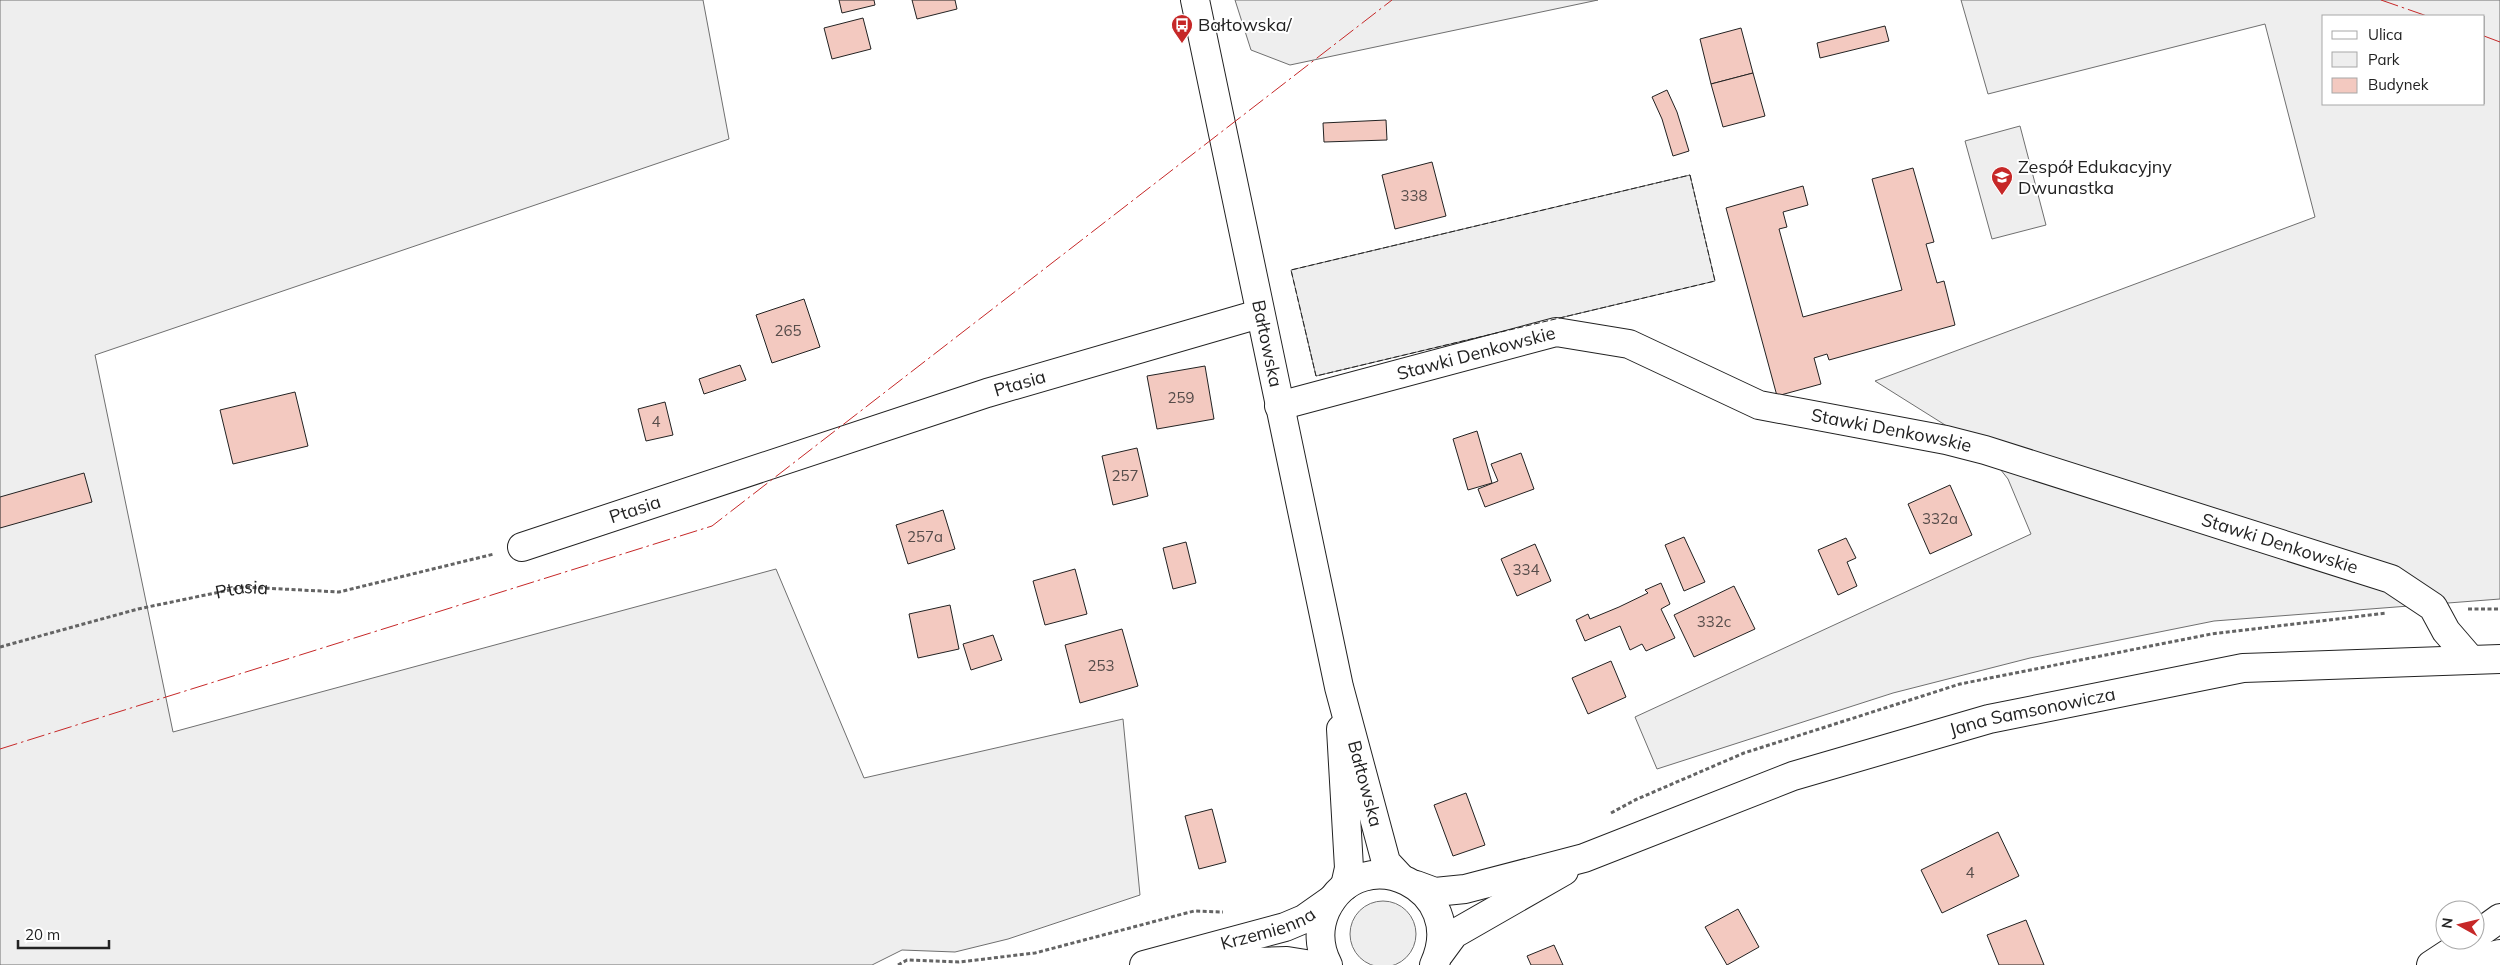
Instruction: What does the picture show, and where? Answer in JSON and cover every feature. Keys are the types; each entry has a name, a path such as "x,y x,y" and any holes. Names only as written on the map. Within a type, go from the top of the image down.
{"main road":[{"name":"Bałtowska","path":"1195,0 1259,314 1339,687 1386,862 1430,898 1439,915 1442,934 1437,959"},
{"name":"Ptasia","path":"522,547 987,393 1259,314"},
{"name":"Stawki Denkowskie","path":"1279,406 1556,332 1629,344 1759,405 1946,440 1985,450 2391,579 2433,608 2446,631 2471,660"},
{"name":"Jana Samsonowicza","path":"1408,881 1435,892 1465,889 1584,858 1793,776 1989,719 2243,668 2500,659"},
{"name":"Bałtowska","path":"1328,965 1320,937 1323,917 1338,893 1349,868 1339,687"},
{"name":"Jana Samsonowicza","path":"1437,959 1454,934 1584,858"},
{"name":"Krzemienna","path":"1144,965 1285,927 1304,919 1362,877 1380,874 1408,881"},
{"path":"2485,929 2500,918"},
{"path":"2431,965 2454,950"},
{"path":"2453,965 2500,954"},
{"name":"Krzemienna","path":"1170,959 1228,963 1287,961 1312,965"}],"path":[{"name":"Ptasia","path":"0,647 138,609 244,587 339,592 522,547"},
{"path":"898,965 907,960 959,962 1035,953 1194,910 1231,912"}],"green space":[{"path":"0,0 703,0 729,139 95,355 173,732 776,569 864,778 1123,719 1140,895 1008,939 955,952 902,950 872,965 0,965"},
{"path":"1235,0 1598,0 1290,65 1251,50"},
{"path":"1961,0 2500,0 2500,599 2214,621 2030,658 1893,693 1657,769 1635,717 2031,534 2008,479 1985,450 1875,381 2315,217 2265,24 1988,94"},
{"path":"2020,126 2046,225 1992,239 1965,141"},
{"path":"1690,175 1715,281 1316,376 1291,270"},
{"path":"1383,901 1396,904 1406,911 1413,921 1415,940 1410,952 1401,961 1389,966 1370,964 1360,957 1353,947 1350,934 1353,921 1360,911 1370,904"}],"building":[{"path":"839,0 874,0 875,5 842,13"},
{"path":"912,0 955,0 957,9 917,19"},
{"path":"863,18 871,49 832,59 824,28"},
{"path":"1885,26 1889,41 1820,58 1817,43"},
{"path":"1741,28 1753,73 1711,84 1700,39"},
{"path":"1753,73 1765,116 1723,127 1711,84"},
{"path":"1667,90 1677,112 1689,151 1673,156 1662,119 1652,97"},
{"path":"1386,120 1387,140 1324,142 1323,123"},
{"path":"1432,162 1446,216 1395,229 1382,175"},
{"path":"1913,168 1934,242 1926,244 1937,283 1944,281 1955,325 1829,360 1827,354 1814,358 1821,384 1777,396 1726,208 1803,186 1808,205 1783,212 1787,227 1779,229 1803,317 1902,290 1872,179"},
{"path":"804,299 820,347 772,363 756,315"},
{"path":"740,365 746,380 704,394 699,379"},
{"path":"1205,366 1214,419 1157,429 1147,376"},
{"path":"295,392 308,446 233,464 220,410"},
{"path":"665,402 673,435 646,441 638,409"},
{"path":"1477,431 1492,483 1468,490 1453,439"},
{"path":"1137,448 1148,496 1113,505 1102,456"},
{"path":"1521,453 1534,489 1485,507 1478,489 1498,481 1491,464"},
{"path":"84,473 92,502 0,528 0,497"},
{"path":"1950,485 1972,535 1930,554 1908,504"},
{"path":"943,510 955,549 908,564 896,525"},
{"path":"1684,537 1705,582 1684,591 1665,545"},
{"path":"1846,538 1856,558 1847,562 1857,586 1838,595 1818,550"},
{"path":"1186,542 1196,583 1173,589 1163,548"},
{"path":"1535,544 1551,581 1517,596 1501,559"},
{"path":"1075,569 1087,614 1045,625 1033,581"},
{"path":"1661,583 1670,604 1661,609 1675,638 1646,651 1642,644 1630,650 1620,626 1585,641 1576,620 1588,614 1590,619 1619,607 1648,593 1645,590"},
{"path":"1734,586 1755,629 1694,657 1674,615"},
{"path":"950,605 959,649 918,658 909,614"},
{"path":"1122,629 1138,686 1080,703 1065,645"},
{"path":"993,635 1002,660 971,670 963,644"},
{"path":"1611,661 1626,697 1588,714 1572,678"},
{"path":"1466,793 1485,845 1453,856 1434,805"},
{"path":"1212,809 1226,862 1199,869 1185,816"},
{"path":"1998,832 2019,876 1942,913 1921,870"},
{"path":"1738,909 1759,947 1727,965 1705,927"},
{"path":"2026,920 2044,965 1999,965 1987,935"},
{"path":"1554,945 1563,965 1531,965 1527,956"}],"fence":[{"path":"1690,175 1715,281 1316,376 1291,270 1690,175"}],"power":[{"path":"0,749 712,526 1392,0"},
{"path":"2381,0 2424,15"},
{"path":"2485,36 2500,42"}],"place":[{"name":"Bałtowska/","path":"1182,44"},
{"name":"Zespół Edukacyjny Dwunastka","path":"2002,196"}]}
